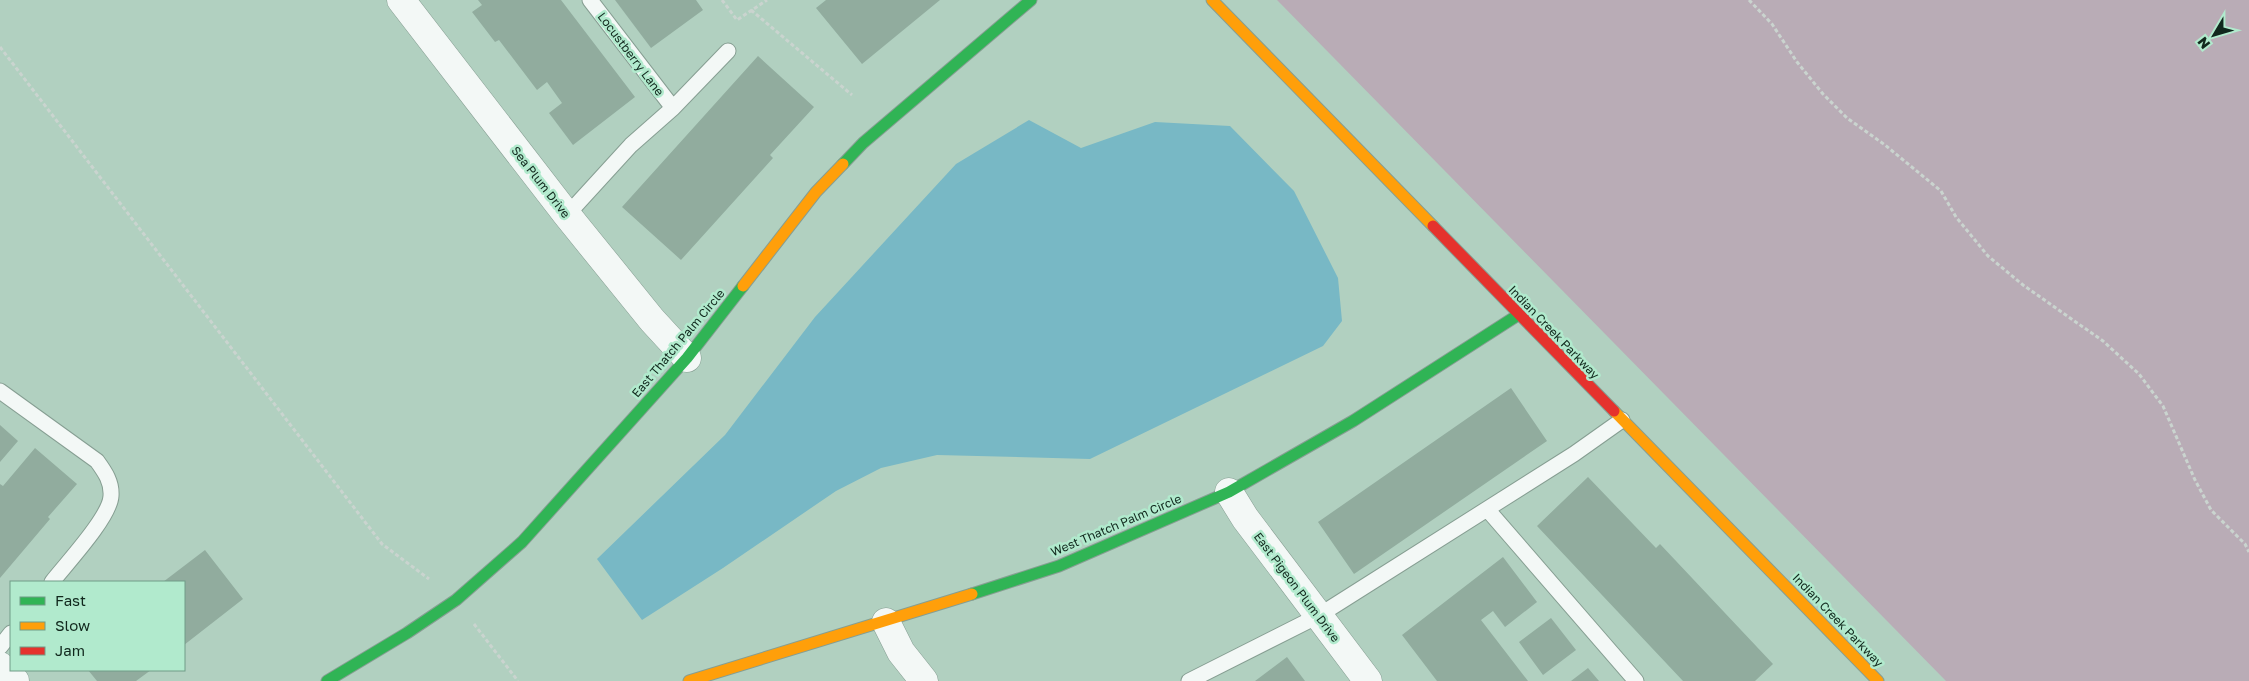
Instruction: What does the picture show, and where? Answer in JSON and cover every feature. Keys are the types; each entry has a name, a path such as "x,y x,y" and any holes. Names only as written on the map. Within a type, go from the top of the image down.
{"street":[{"name":"Sea Plum Drive","path":"401,0 567,215 652,320 687,358"},
{"name":"East Thatch Palm Circle","path":"327,681 406,634 456,600 522,542 687,358 816,192 863,143 1031,0"},
{"name":"Indian Creek Parkway","path":"1212,0 1878,681"},
{"name":"West Thatch Palm Circle","path":"688,681 886,622 1059,566 1229,492 1353,421 1518,315"},
{"name":"East Pigeon Plum Drive","path":"1229,492 1245,518 1368,681"},
{"path":"886,622 901,652 924,681"},
{"path":"0,666 15,681"}],"lane":[{"name":"Locustberry Lane","path":"590,0 673,108"},
{"path":"567,215 631,145 673,108 728,51"},
{"path":"0,392 97,461 108,476 111,497 105,515 53,581"},
{"path":"1190,681 1318,616 1574,454 1622,420"},
{"path":"1487,509 1636,681"},
{"path":"0,647 10,634"}],"path":[{"path":"722,0 737,20 766,0"},
{"path":"1749,0 1772,24 1797,62 1823,94 1848,118 1885,145 1941,191 1956,217 1988,256 2023,285 2103,341 2139,374 2163,406 2195,480 2211,510 2245,544 2249,552"},
{"path":"751,10 852,96"},
{"path":"0,47 382,544 456,600 518,681"}],"shaded area":[{"path":"1277,0 2249,0 2249,681 1946,681"}],"water":[{"path":"1029,120 1081,148 1155,122 1230,126 1294,191 1338,278 1342,321 1323,346 1090,459 937,455 881,468 836,491 723,568 642,620 597,559 725,435 815,317 956,164"}],"building":[{"path":"478,0 561,0 635,97 573,145 549,113 562,103 547,82 537,90 499,40 495,42 472,12 482,5"},
{"path":"615,0 696,0 703,10 651,48"},
{"path":"826,0 940,0 862,64 816,8"},
{"path":"758,56 814,107 770,155 773,158 681,260 622,207"},
{"path":"1511,388 1547,441 1354,574 1318,522"},
{"path":"0,425 18,441 0,462"},
{"path":"35,448 77,484 48,517 50,519 0,578 0,484 3,486"},
{"path":"1588,477 1656,548 1660,544 1773,664 1755,681 1683,681 1537,526"},
{"path":"205,550 243,599 185,644 185,581 164,581"},
{"path":"1503,557 1537,602 1505,627 1493,611 1481,620 1528,681 1437,681 1402,635"},
{"path":"1551,618 1576,650 1543,675 1519,642"},
{"path":"1287,657 1305,681 1255,681"},
{"path":"1588,668 1599,681 1571,681"},
{"path":"89,671 150,671 136,681 97,681"}],"traffic: fast":[{"path":"843,164 863,143 1031,0"},
{"path":"327,681 407,633 456,600 522,542 687,358 743,286"},
{"path":"972,594 1059,566 1229,492 1353,421 1518,315"}],"traffic: slow":[{"path":"1212,0 1433,226"},
{"path":"743,286 816,192 843,164"},
{"path":"1614,411 1878,681"},
{"path":"689,681 972,594"}],"traffic: jam":[{"path":"1433,226 1614,411"}]}
